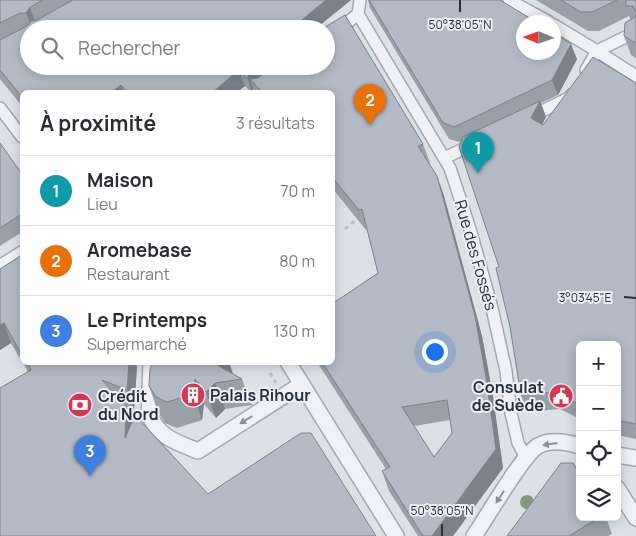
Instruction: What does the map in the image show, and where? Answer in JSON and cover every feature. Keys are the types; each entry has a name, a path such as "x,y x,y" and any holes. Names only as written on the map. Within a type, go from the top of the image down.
{"street":[{"path":"335,33 358,14 360,0"},
{"path":"510,0 536,15"},
{"name":"Rue des Fossés","path":"358,14 450,168 471,232 492,308 506,371 511,413 518,443 526,458"},
{"path":"561,29 636,76"},
{"path":"525,120 569,98 597,51 636,32"},
{"path":"0,108 20,134"},
{"path":"444,158 480,141"},
{"path":"0,268 20,255"},
{"path":"151,365 149,414 152,420 168,439 198,451 302,384"},
{"path":"290,365 396,536"},
{"path":"474,536 526,458 537,447 546,443 556,442 576,445"},
{"path":"621,456 636,458"},
{"path":"621,494 636,518"}],"path":[{"path":"345,229 357,219"}],"building":[{"path":"0,0 43,0 30,7 26,13 20,13 0,23"},
{"path":"73,0 326,0 302,20 37,20"},
{"path":"369,0 500,0 525,15 516,15 516,60 561,60 561,38 571,44 552,80 454,127 442,121"},
{"path":"561,0 617,0 592,12 581,12"},
{"path":"626,0 636,0 636,12 633,6 626,6"},
{"path":"636,14 636,43 624,36 625,23 635,17"},
{"path":"345,15 423,144 418,146 437,176 475,316 496,449 432,536 423,536 382,471 390,467 324,365 335,365 335,302 378,273 362,209 359,210 335,181 335,90 260,90 250,79 258,78 262,75 335,75 335,21","holes":["447,400 452,433 434,457 402,407"]},
{"path":"20,30 20,75 233,75 215,90 125,90 121,85 115,90 20,90 20,95 0,70 0,40"},
{"path":"593,57 636,83 636,424 621,421 621,341 576,341 576,403 554,392 521,395 510,327 496,268 499,267 459,147 463,137 540,101 531,118 543,125"},
{"path":"0,143 20,171 20,215 0,228"},
{"path":"20,256 20,351 4,323 0,325 0,269"},
{"path":"28,365 129,365 127,390 102,380 126,406 125,438 135,415 208,494 301,433 311,433 376,536 0,536 0,388 31,370"},
{"path":"152,365 217,365 242,379 215,383 206,392 195,379 193,394 167,402 156,397 149,386"},
{"path":"561,463 573,463 576,468 576,521 593,521 569,536 507,536"}],"place":[{"name":"Aromebase","path":"370,125"},
{"name":"Maison","path":"478,173"},
{"name":"Palais Rihour","path":"193,395"},
{"name":"Consulat de Suède","path":"561,396"},
{"name":"Crédit du Nord","path":"80,405"},
{"name":"Le Printemps","path":"90,476"}]}
